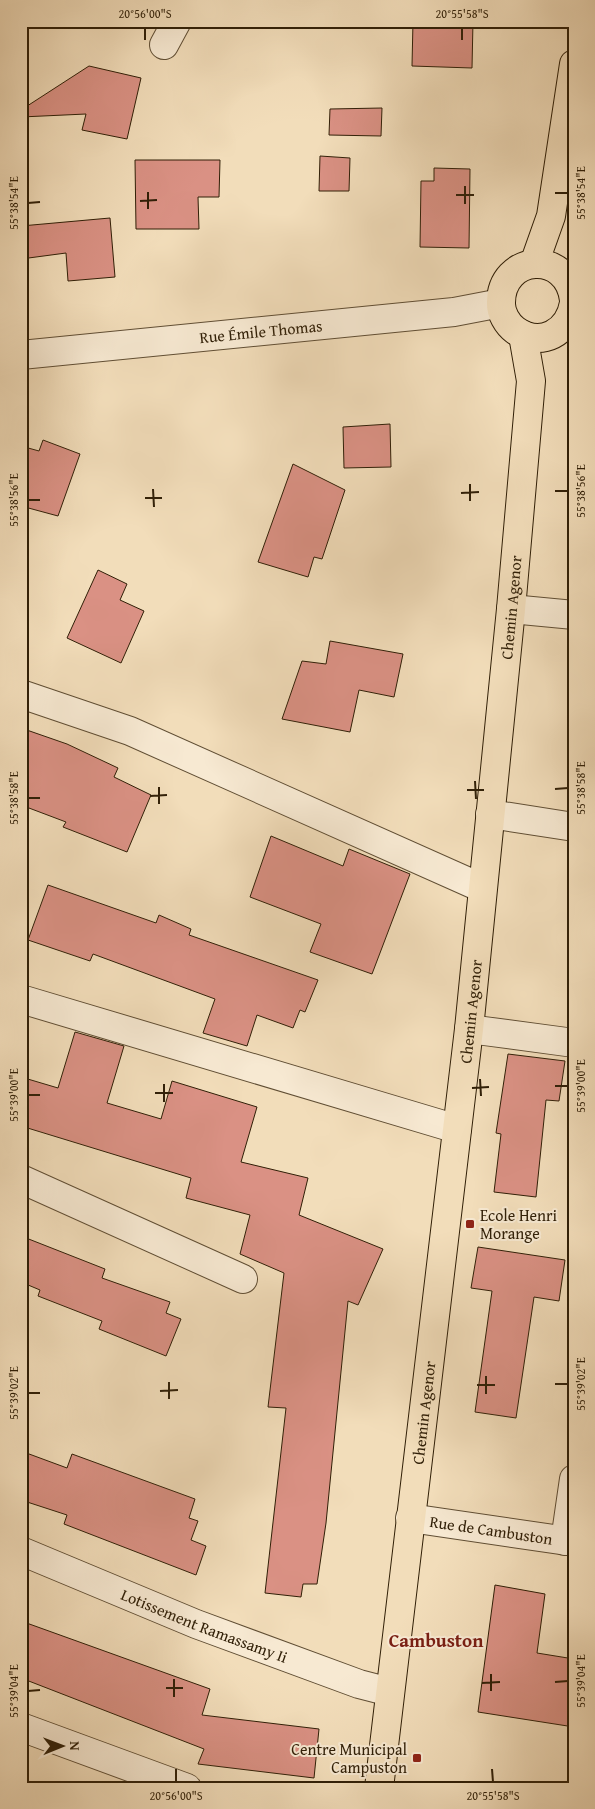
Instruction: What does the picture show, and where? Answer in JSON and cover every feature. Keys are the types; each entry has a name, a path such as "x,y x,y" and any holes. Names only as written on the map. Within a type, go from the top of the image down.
{"main road":[{"path":"564,286 522,266 504,284 501,303 505,319 513,329 535,336 557,332 566,324 572,313 564,286 551,216 574,64"},
{"name":"Chemin Agenor","path":"379,1788 469,1029 512,608 535,336"}],"street":[{"path":"164,45 176,21"},
{"name":"Rue Émile Thomas","path":"21,355 454,312 501,303"},
{"path":"512,608 574,615"},
{"path":"21,694 130,731 482,888"},
{"path":"490,814 574,827"},
{"path":"21,999 457,1129"},
{"path":"469,1029 574,1043"},
{"path":"21,1179 243,1279"},
{"path":"569,1542 574,1479"},
{"name":"Rue de Cambuston","path":"410,1518 569,1542"},
{"name":"Lotissement Ramassamy Ii","path":"21,1551 196,1624 359,1684 390,1692"},
{"path":"21,1727 187,1788"}],"building":[{"path":"413,21 473,21 472,68 412,66"},
{"path":"89,66 141,78 127,139 82,130 86,114 21,117 21,110"},
{"path":"382,108 381,136 329,135 330,109"},
{"path":"320,156 350,158 349,191 319,191"},
{"path":"135,160 220,160 219,197 198,197 199,229 136,229"},
{"path":"434,168 470,169 469,248 420,247 421,181 434,181"},
{"path":"110,218 115,277 68,281 66,253 21,259 21,226"},
{"path":"390,424 391,467 344,468 343,427"},
{"path":"43,440 80,454 58,516 21,506 21,446 39,451"},
{"path":"293,464 345,490 322,559 314,557 308,577 258,562"},
{"path":"98,570 127,584 120,600 144,611 121,663 67,638"},
{"path":"330,641 403,654 394,697 359,690 350,732 282,719 302,661 326,664"},
{"path":"21,728 67,744 118,768 114,777 151,795 127,852 63,827 66,822 21,805"},
{"path":"271,836 343,866 349,849 410,874 372,974 310,952 321,924 250,897"},
{"path":"48,885 156,923 159,915 191,929 189,935 318,980 305,1012 300,1010 293,1028 257,1015 247,1046 203,1033 215,999 93,954 90,961 28,940"},
{"path":"75,1032 124,1046 107,1103 161,1119 172,1081 257,1107 241,1162 308,1178 299,1215 383,1249 358,1305 348,1301 326,1523 317,1584 303,1584 301,1597 265,1593 286,1408 268,1407 284,1273 240,1254 250,1215 186,1198 191,1178 21,1126 21,1077 58,1088"},
{"path":"508,1054 565,1061 559,1101 546,1100 536,1197 494,1192 501,1134 496,1133"},
{"path":"21,1236 105,1269 102,1278 170,1302 166,1313 181,1319 166,1356 99,1329 102,1321 38,1296 40,1290 21,1282"},
{"path":"478,1247 565,1260 559,1301 534,1297 516,1418 475,1412 492,1291 471,1288"},
{"path":"21,1451 67,1468 72,1454 195,1499 189,1518 198,1521 191,1540 206,1546 196,1575 64,1524 67,1515 21,1500"},
{"path":"495,1585 545,1594 537,1653 574,1659 574,1727 478,1712"},
{"path":"21,1621 210,1689 202,1715 319,1729 314,1778 198,1764 204,1749 21,1678"}],"place":[{"name":"Ecole Henri Morange","path":"470,1224"},
{"name":"Centre Municipal Campuston","path":"417,1758"}],"district":[{"name":"Cambuston","path":"436,1640"}]}
